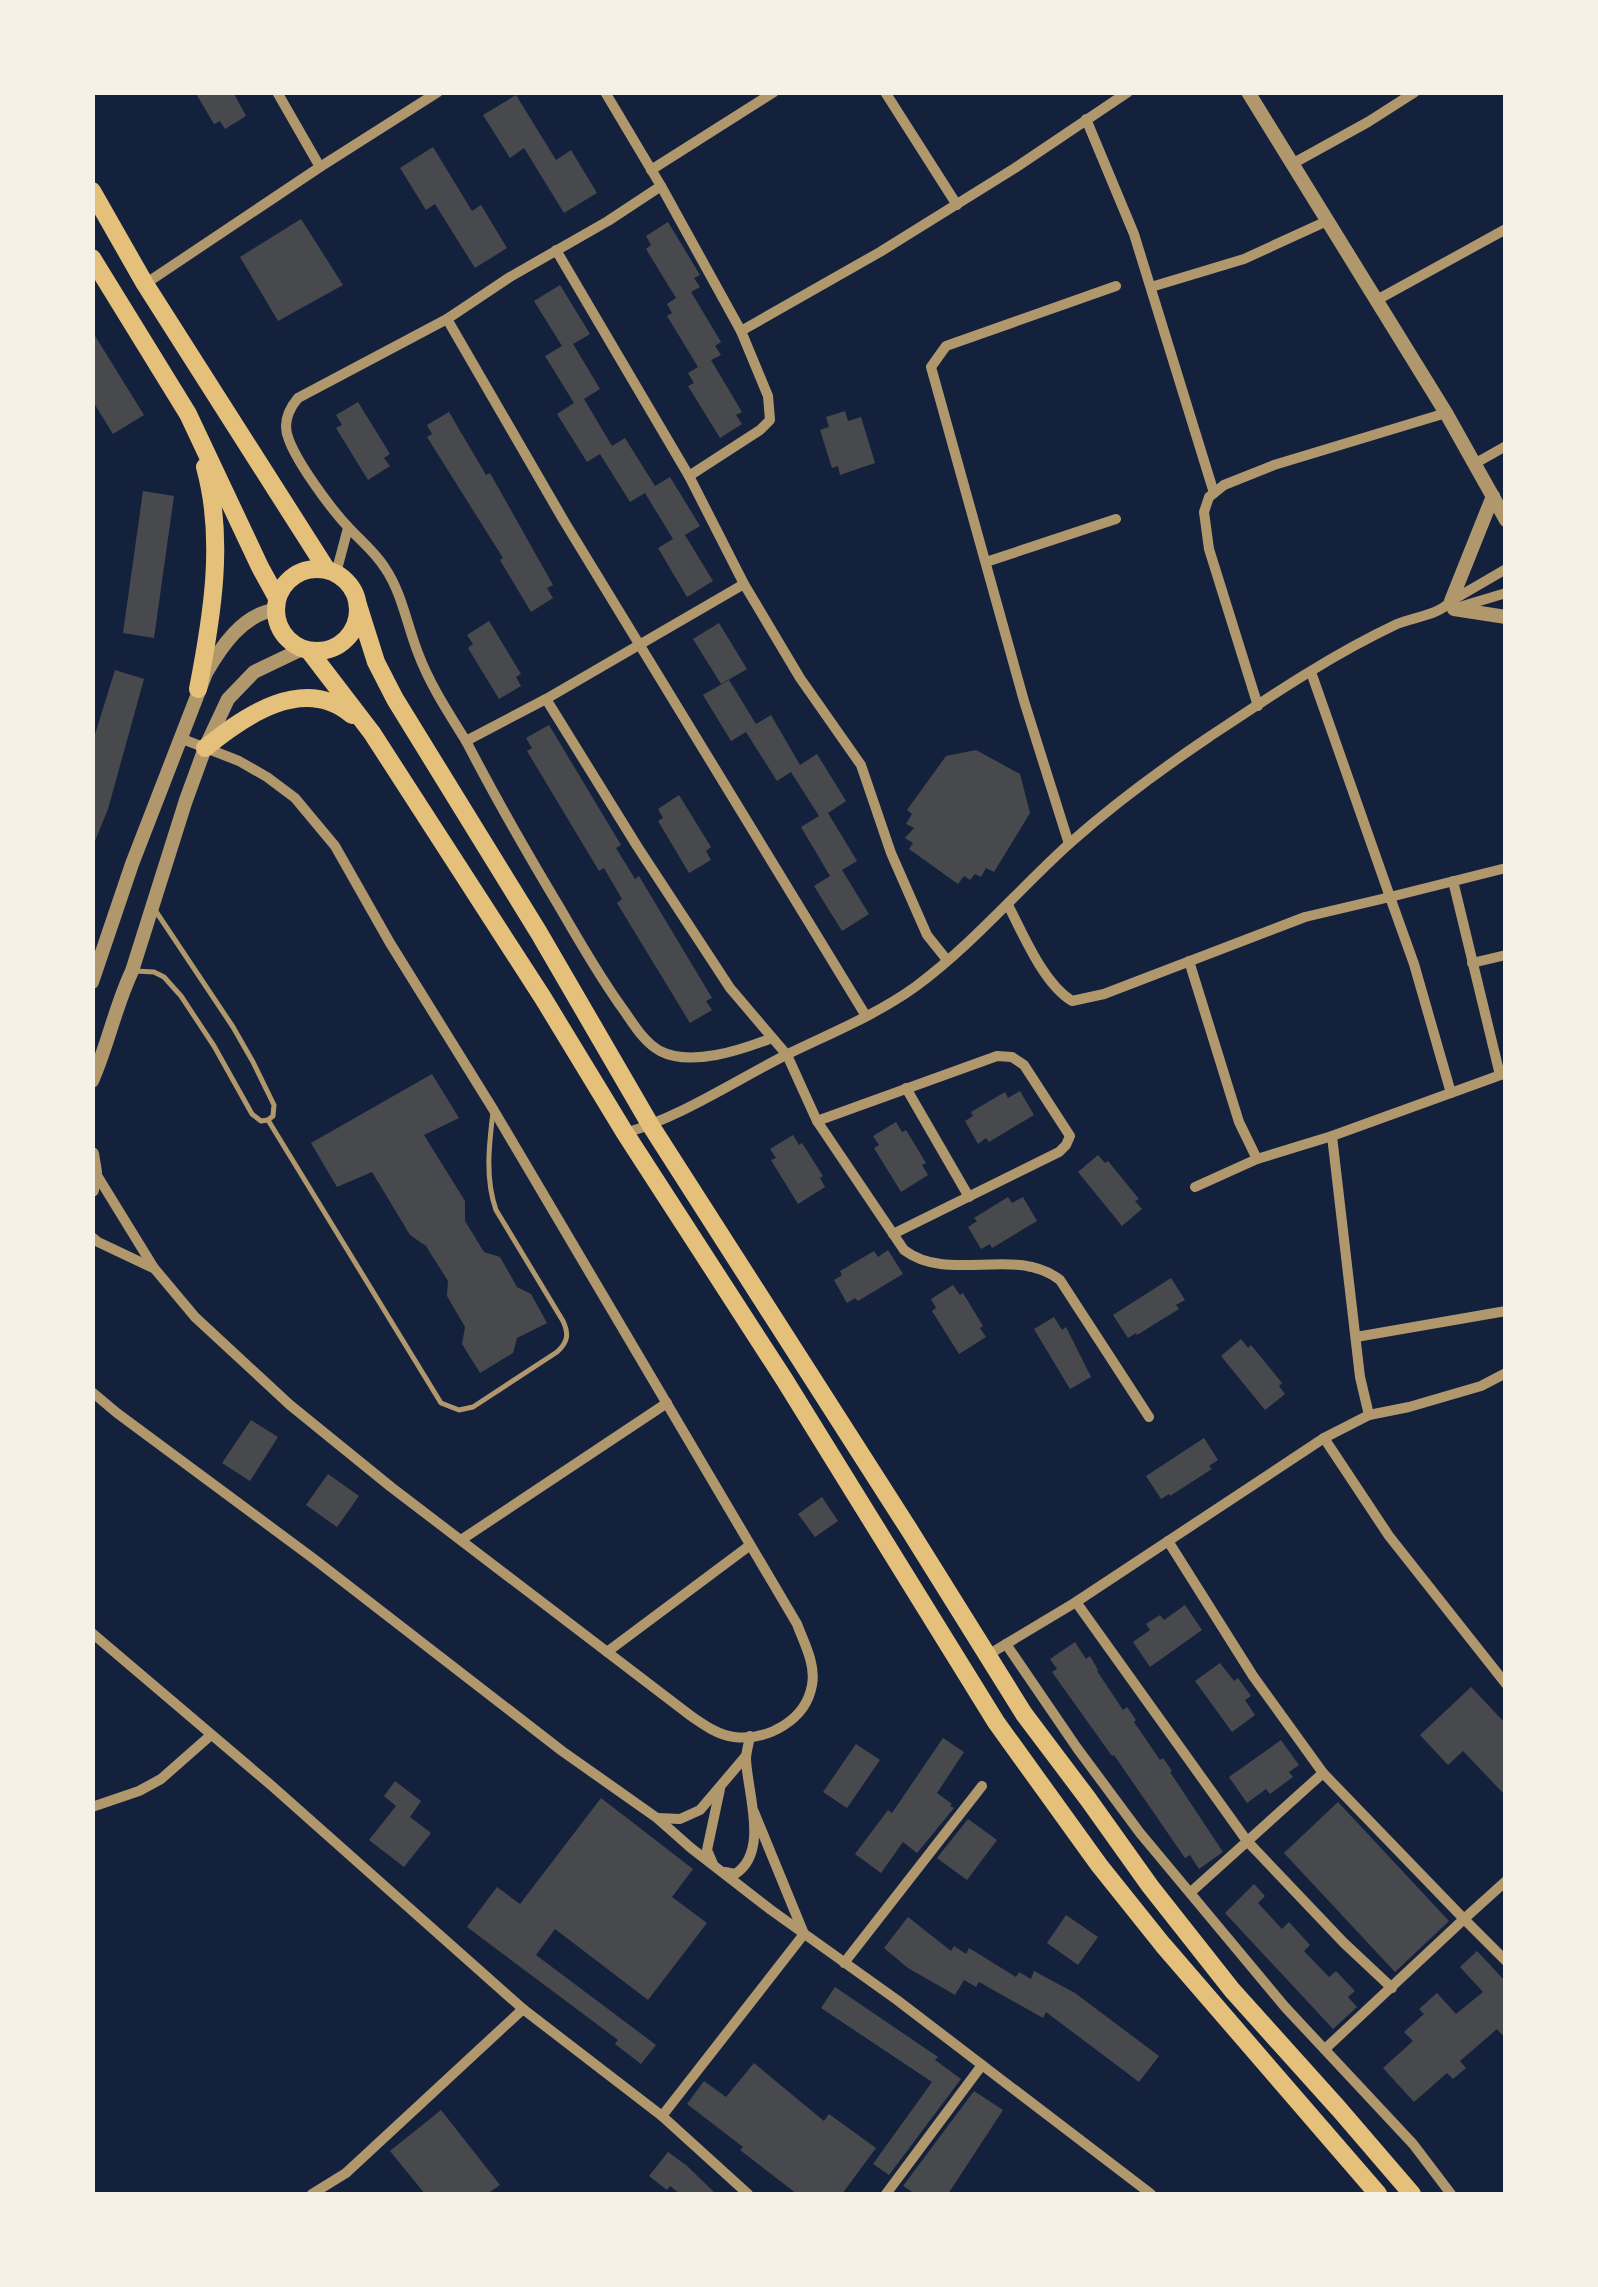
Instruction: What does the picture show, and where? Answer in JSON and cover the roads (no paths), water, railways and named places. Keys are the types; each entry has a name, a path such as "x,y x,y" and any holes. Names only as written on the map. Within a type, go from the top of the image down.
{"highway":[{"path":"92,191 145,284 332,571 350,584 376,662 395,699 651,1126 1024,1714 1232,1990 1412,2194"},
{"path":"92,258 188,414 276,604 282,634 306,651 372,733 543,998 1007,1738 1098,1865 1378,2194"},
{"path":"188,414 208,476 214,523 212,610 198,689"},
{"path":"276,604 282,586 302,571 332,571"},
{"path":"306,651 323,652 346,640 354,630 358,605"},
{"path":"205,748 252,713 295,700 337,704 372,733"}],"street":[{"path":"278,92 320,166"},
{"path":"145,284 438,92"},
{"path":"606,92 741,331 768,396 770,420 689,476"},
{"path":"652,170 774,92"},
{"path":"885,92 957,205"},
{"path":"741,331 957,205 1128,92"},
{"path":"1248,92 1446,413 1506,520"},
{"path":"1292,164 1415,92"},
{"path":"1086,119 1134,234 1214,493"},
{"path":"662,186 447,318 308,392 291,406 286,416 288,438 348,528 387,570 426,674 506,818 603,980 646,1042 674,1056 708,1056 742,1050 772,1038"},
{"path":"1151,287 1244,259 1327,221"},
{"path":"1375,301 1506,229"},
{"path":"556,250 689,476 744,584 800,678 861,765 891,853 927,935 947,960"},
{"path":"1069,844 1024,700 932,367 946,346 1116,286"},
{"path":"447,318 638,644 866,1016"},
{"path":"1258,706 1208,549 1204,512 1210,497 1224,485 1274,465 1446,413"},
{"path":"1474,464 1506,446"},
{"path":"1450,606 1493,496"},
{"path":"986,562 1116,519"},
{"path":"332,571 348,528"},
{"path":"1450,606 1506,569"},
{"path":"466,740 546,699 744,584"},
{"path":"625,1134 651,1126 844,1029 914,988 1008,905 1069,844 1138,786 1311,672 1365,639 1408,619 1506,593"},
{"path":"92,982 198,689 215,658 236,632 276,604"},
{"path":"1450,606 1506,617"},
{"path":"92,1081 205,748 228,700 254,672 306,651"},
{"path":"1311,672 1414,964 1452,1093"},
{"path":"546,699 730,988 787,1055 817,1120 904,1250 933,1264 1020,1265 1049,1272 1060,1280 1150,1417"},
{"path":"92,1154 96,1172 154,1268 195,1317 290,1406 460,1540 713,1730 734,1737 776,1730 804,1708 813,1683 810,1656 796,1624 335,846 280,786 239,760 180,738"},
{"path":"1008,905 1060,994 1072,1001 1104,994 1304,917 1506,868"},
{"path":"1195,1187 1257,1159 1503,1074 1452,881"},
{"path":"1472,963 1506,955"},
{"path":"1189,962 1239,1122 1257,1159"},
{"path":"817,1120 997,1056 1012,1057 1024,1065 1070,1136 1066,1146 893,1234"},
{"path":"906,1088 970,1196"},
{"path":"1332,1136 1360,1377 1369,1415"},
{"path":"92,1190 96,1172"},
{"path":"92,1237 154,1268"},
{"path":"1356,1337 1506,1311"},
{"path":"986,1656 1076,1602 1324,1438 1369,1415 1480,1386 1506,1373"},
{"path":"92,1392 1151,2194"},
{"path":"460,1540 667,1403"},
{"path":"1324,1438 1388,1536 1506,1684"},
{"path":"1168,1540 1253,1676 1322,1773 1506,1961"},
{"path":"607,1652 749,1546"},
{"path":"1076,1602 1247,1842 1392,1988"},
{"path":"92,1633 523,2009 662,2116 748,2194"},
{"path":"1006,1644 1140,1833 1285,2008 1413,2144 1451,2194"},
{"path":"92,1807 161,1780 212,1735"},
{"path":"750,1736 745,1757 754,1812 804,1934"},
{"path":"657,1818 680,1819 700,1810 745,1757"},
{"path":"1191,1892 1322,1773"},
{"path":"713,1864 708,1850 710,1831 722,1784"},
{"path":"844,1963 982,1786"},
{"path":"724,1872 735,1874 742,1870 751,1856 754,1812"},
{"path":"1325,2049 1506,1881"},
{"path":"662,2116 804,1934"},
{"path":"312,2194 346,2173 523,2009"},
{"path":"886,2194 982,2066"}],"lane":[{"path":"132,971 154,972 164,977 214,1046 252,1114 261,1121 273,1116 274,1105 233,1027 151,905"},
{"path":"268,1120 441,1403 466,1410 557,1352 568,1334 490,1193 493,1109"}]}
